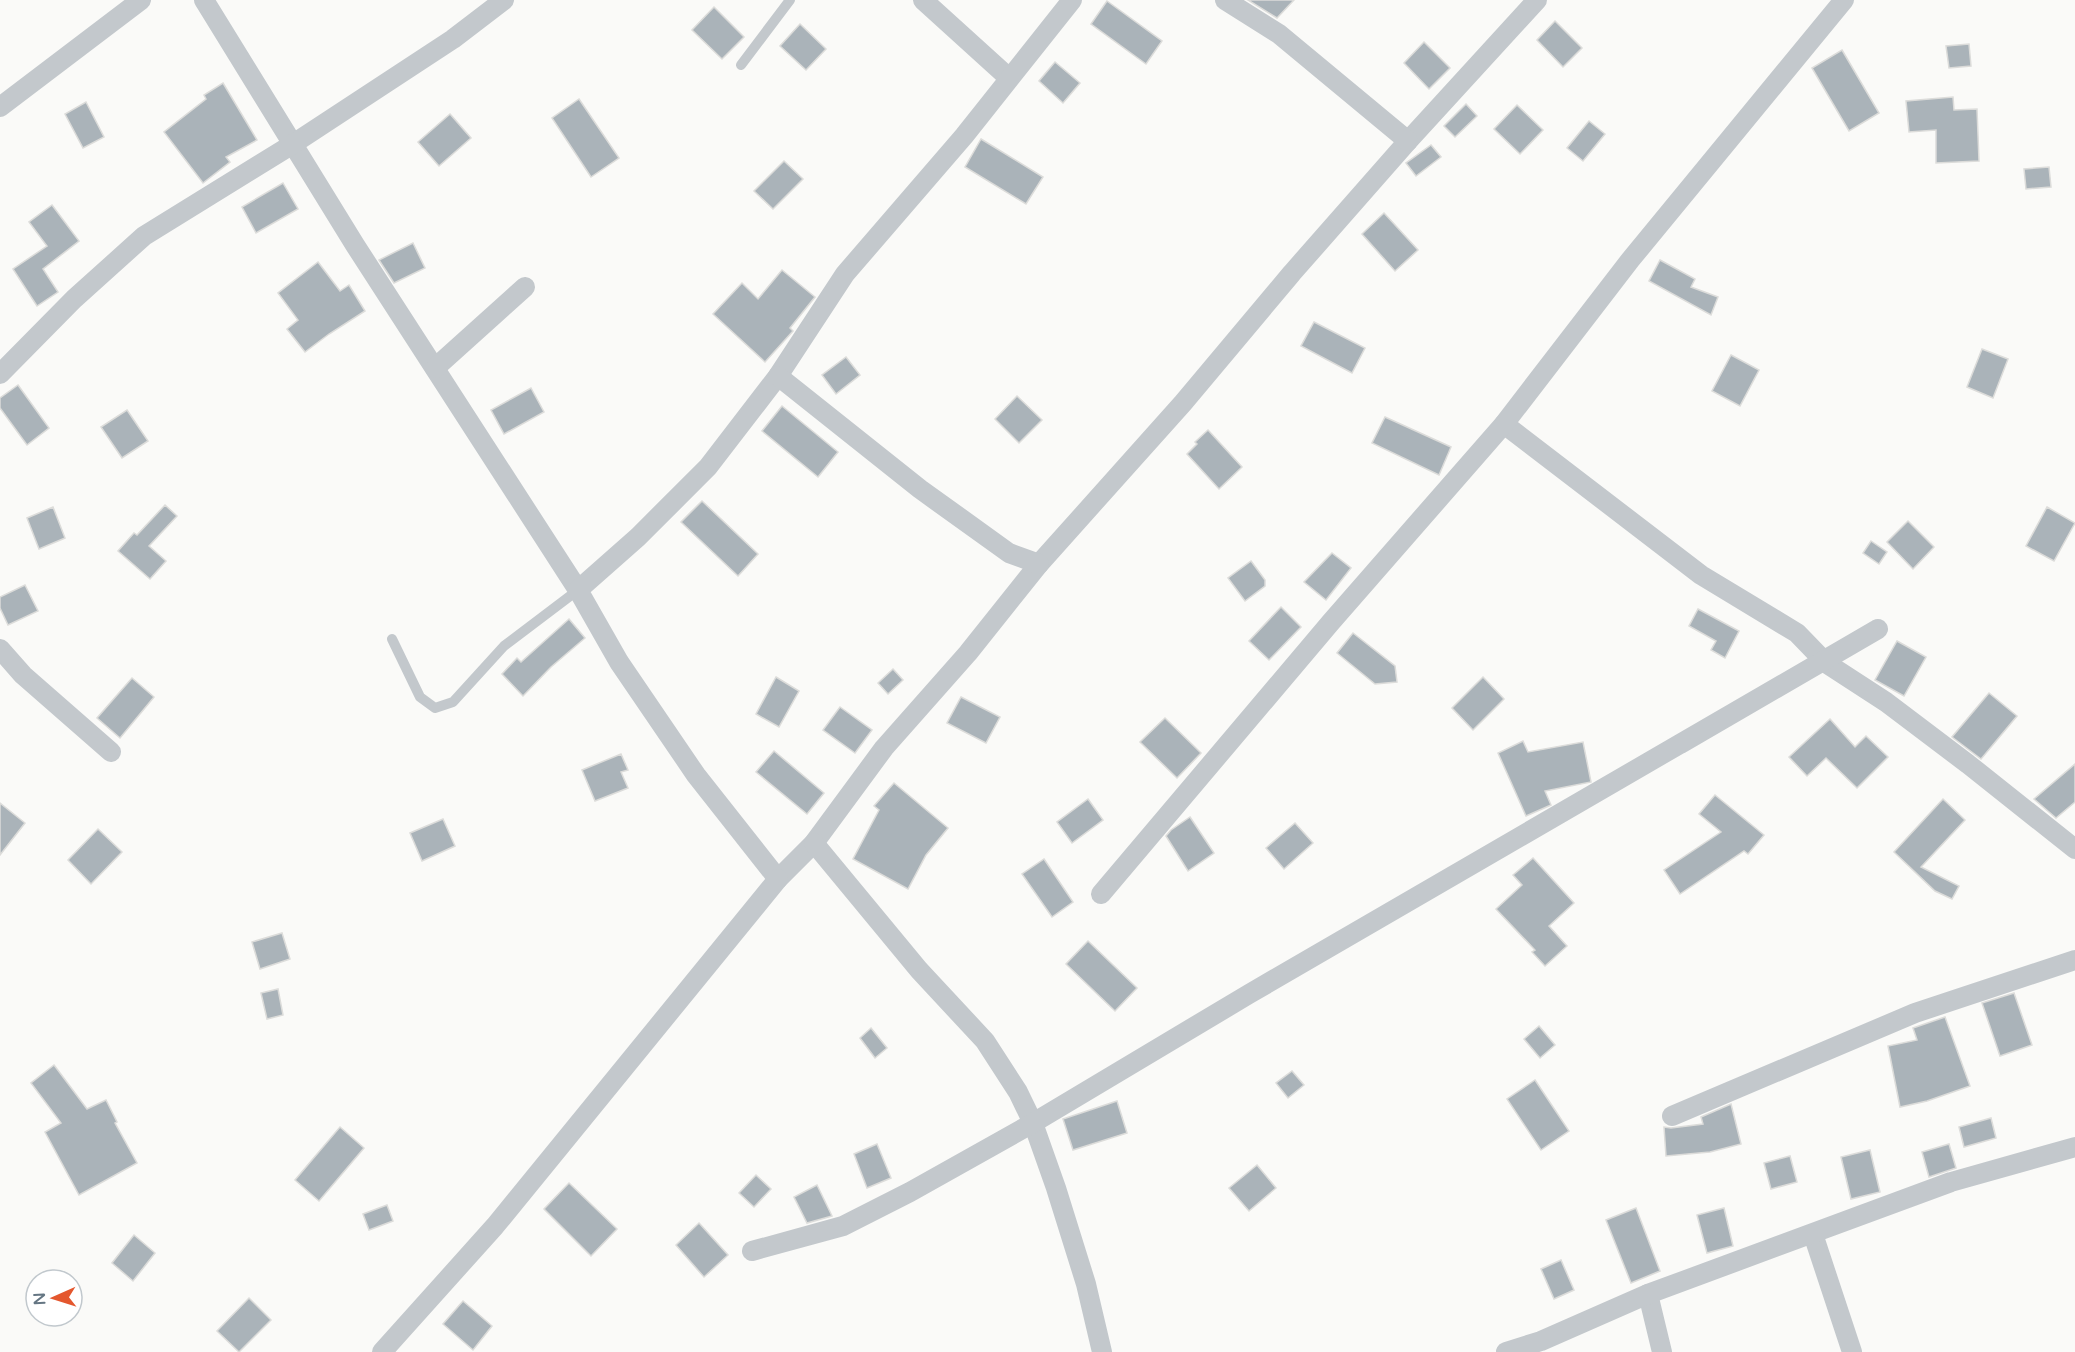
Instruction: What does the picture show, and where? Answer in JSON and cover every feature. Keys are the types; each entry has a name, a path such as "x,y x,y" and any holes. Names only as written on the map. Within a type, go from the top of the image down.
{"street":[{"path":"0,107 141,0"},
{"path":"204,0 355,245 578,590 619,663 696,775 778,879"},
{"path":"0,374 74,299 144,236 292,144 453,39 504,0"},
{"path":"923,0 1009,78"},
{"path":"578,590 638,537 708,467 778,376 845,274 924,184 1072,0"},
{"path":"1225,0 1279,34 1408,141"},
{"path":"382,1352 495,1226 778,879 814,843 884,748 968,653 1039,564 1183,403 1292,273 1408,141 1537,0"},
{"path":"1101,894 1323,631 1504,424 1631,259 1844,0"},
{"path":"435,368 525,287"},
{"path":"778,376 920,489 1009,553 1039,564"},
{"path":"1504,424 1701,575 1797,633 1826,663 1904,716 2075,849"},
{"path":"1826,663 1878,629"},
{"path":"1680,744 1878,629"},
{"path":"752,1251 843,1226 910,1192 1033,1123 1249,994 1878,629"},
{"path":"0,648 23,675 111,752"},
{"path":"814,843 920,970 985,1041 1018,1092 1033,1123 1056,1188 1086,1284 1102,1352"},
{"path":"1672,1116 1915,1013 2075,960"},
{"path":"1506,1352 1541,1341 1648,1294 1951,1182 2075,1146"},
{"path":"1813,1234 1852,1352"},
{"path":"1648,1294 1662,1352"}],"lane":[{"path":"741,65 790,0"},
{"path":"392,639 420,697 435,708 453,702 504,646 578,590"}],"building":[{"path":"1248,0 1294,0 1277,18"},
{"path":"1107,1 1162,41 1146,64 1091,24"},
{"path":"714,7 744,37 722,59 692,30"},
{"path":"1555,21 1582,48 1563,67 1537,40"},
{"path":"800,24 826,49 806,70 780,46"},
{"path":"1424,42 1450,68 1429,89 1404,63"},
{"path":"1969,44 1971,66 1949,68 1946,46"},
{"path":"1842,50 1879,113 1849,131 1812,68"},
{"path":"1055,62 1080,83 1063,103 1039,81"},
{"path":"223,83 257,140 226,157 230,162 203,183 164,132 206,99 204,95"},
{"path":"1953,97 1954,110 1977,109 1979,161 1936,163 1936,130 1909,132 1906,101"},
{"path":"579,99 619,158 591,177 552,118"},
{"path":"86,102 104,137 83,148 65,114"},
{"path":"1466,104 1477,116 1455,137 1444,126"},
{"path":"1517,105 1543,130 1520,154 1494,129"},
{"path":"450,114 471,138 439,166 418,142"},
{"path":"1589,121 1605,134 1583,161 1567,148"},
{"path":"981,139 1043,177 1026,204 965,167"},
{"path":"1431,145 1441,157 1416,176 1406,163"},
{"path":"784,161 803,179 773,209 754,191"},
{"path":"2049,167 2051,187 2026,189 2024,169"},
{"path":"283,183 298,209 256,233 242,207"},
{"path":"52,205 79,241 43,269 58,292 37,306 13,269 47,246 29,222"},
{"path":"1384,213 1418,250 1395,271 1362,234"},
{"path":"413,243 425,268 394,283 379,260"},
{"path":"1660,260 1695,279 1691,287 1718,297 1711,315 1649,281"},
{"path":"318,262 340,291 349,285 365,311 305,352 287,329 298,320 278,293"},
{"path":"782,270 815,297 790,328 793,331 765,362 713,314 742,283 758,299"},
{"path":"1314,322 1365,348 1352,373 1301,346"},
{"path":"1982,349 2008,359 1993,398 1967,387"},
{"path":"1731,355 1759,370 1740,406 1712,391"},
{"path":"846,357 860,375 836,394 822,375"},
{"path":"18,385 49,428 27,445 0,408 0,398"},
{"path":"531,388 544,412 504,434 491,410"},
{"path":"1017,396 1042,420 1019,443 995,419"},
{"path":"782,406 838,452 818,477 762,431"},
{"path":"127,410 148,441 122,458 101,427"},
{"path":"1385,417 1451,447 1439,475 1372,443"},
{"path":"1208,430 1242,467 1219,489 1187,454 1197,444 1195,442"},
{"path":"702,501 758,554 738,576 681,522"},
{"path":"165,505 177,516 149,546 166,561 150,579 118,551 134,533 137,535"},
{"path":"53,507 65,538 39,549 27,518"},
{"path":"2047,507 2075,523 2054,561 2026,546"},
{"path":"1908,521 1934,547 1913,569 1887,542"},
{"path":"1871,541 1887,552 1879,564 1863,553"},
{"path":"1332,553 1351,568 1326,600 1304,582"},
{"path":"1251,561 1265,580 1265,586 1245,601 1228,578"},
{"path":"25,585 38,611 8,625 0,608 0,597"},
{"path":"1281,607 1301,627 1269,660 1249,641"},
{"path":"1698,609 1739,631 1725,658 1711,650 1716,641 1689,626"},
{"path":"569,619 585,638 551,667 523,696 502,674 517,658 521,662"},
{"path":"1353,633 1395,666 1397,682 1375,684 1337,653"},
{"path":"1897,641 1926,657 1904,696 1875,680"},
{"path":"893,669 903,680 888,694 878,683"},
{"path":"776,677 799,691 779,727 756,714"},
{"path":"1483,677 1504,699 1473,730 1452,708"},
{"path":"132,678 154,697 120,738 97,718"},
{"path":"1989,693 2017,716 1981,759 1952,737"},
{"path":"961,697 1000,717 986,743 947,723"},
{"path":"840,707 872,730 855,753 823,730"},
{"path":"1165,718 1201,753 1177,778 1140,742"},
{"path":"1830,719 1855,747 1866,736 1888,757 1857,788 1826,758 1807,776 1789,757"},
{"path":"1523,741 1528,752 1583,742 1591,782 1545,791 1551,805 1526,816 1498,753"},
{"path":"774,751 824,793 807,814 756,772"},
{"path":"621,754 628,770 621,772 628,788 595,801 582,770"},
{"path":"2075,764 2075,802 2056,818 2034,799"},
{"path":"894,783 948,828 926,855 908,889 853,859 879,810 874,806"},
{"path":"1715,795 1764,835 1748,854 1744,851 1680,894 1664,870 1721,832 1699,814"},
{"path":"1088,799 1103,820 1072,843 1057,822"},
{"path":"1943,799 1965,820 1921,867 1959,886 1952,899 1935,891 1894,852"},
{"path":"0,803 25,823 0,855"},
{"path":"1190,817 1214,853 1188,871 1166,836"},
{"path":"443,819 455,846 422,861 410,833"},
{"path":"1295,823 1313,843 1284,869 1266,848"},
{"path":"98,829 122,852 91,884 68,860"},
{"path":"1533,858 1574,903 1549,926 1567,946 1545,966 1532,952 1535,950 1496,909 1522,885 1513,875"},
{"path":"1044,859 1073,902 1052,917 1022,874"},
{"path":"282,933 290,959 260,969 252,942"},
{"path":"1088,941 1137,988 1115,1011 1066,964"},
{"path":"278,989 283,1015 267,1019 261,993"},
{"path":"2014,993 2032,1045 2000,1056 1982,1003"},
{"path":"1945,1017 1970,1086 1927,1101 1900,1107 1888,1046 1917,1040 1913,1028"},
{"path":"1539,1026 1555,1045 1540,1058 1524,1039"},
{"path":"871,1028 887,1048 875,1058 860,1038"},
{"path":"54,1065 87,1109 106,1100 117,1122 115,1123 137,1163 79,1195 45,1132 61,1123 31,1083"},
{"path":"1292,1071 1304,1085 1288,1098 1276,1083"},
{"path":"1535,1080 1569,1131 1541,1150 1507,1099"},
{"path":"1117,1101 1127,1133 1073,1150 1063,1119"},
{"path":"1731,1104 1741,1144 1710,1152 1666,1156 1664,1127 1703,1124 1701,1117"},
{"path":"1991,1118 1996,1138 1964,1147 1959,1127"},
{"path":"340,1127 364,1148 319,1201 295,1180"},
{"path":"877,1144 891,1178 867,1188 854,1154"},
{"path":"1949,1144 1956,1168 1929,1177 1922,1152"},
{"path":"1870,1150 1880,1192 1851,1199 1841,1157"},
{"path":"1790,1156 1797,1182 1771,1189 1764,1163"},
{"path":"1257,1165 1276,1188 1249,1211 1229,1188"},
{"path":"756,1175 771,1189 754,1207 739,1193"},
{"path":"569,1183 617,1229 591,1256 544,1209"},
{"path":"817,1185 832,1216 807,1223 794,1197"},
{"path":"387,1205 393,1221 369,1230 363,1214"},
{"path":"1636,1208 1660,1271 1631,1283 1606,1220"},
{"path":"1724,1208 1733,1246 1707,1253 1697,1215"},
{"path":"699,1223 728,1255 704,1277 676,1245"},
{"path":"134,1235 155,1253 133,1281 112,1263"},
{"path":"1561,1260 1574,1290 1554,1299 1541,1269"},
{"path":"249,1298 271,1320 239,1352 217,1331"},
{"path":"463,1301 492,1326 473,1350 443,1324"}]}
